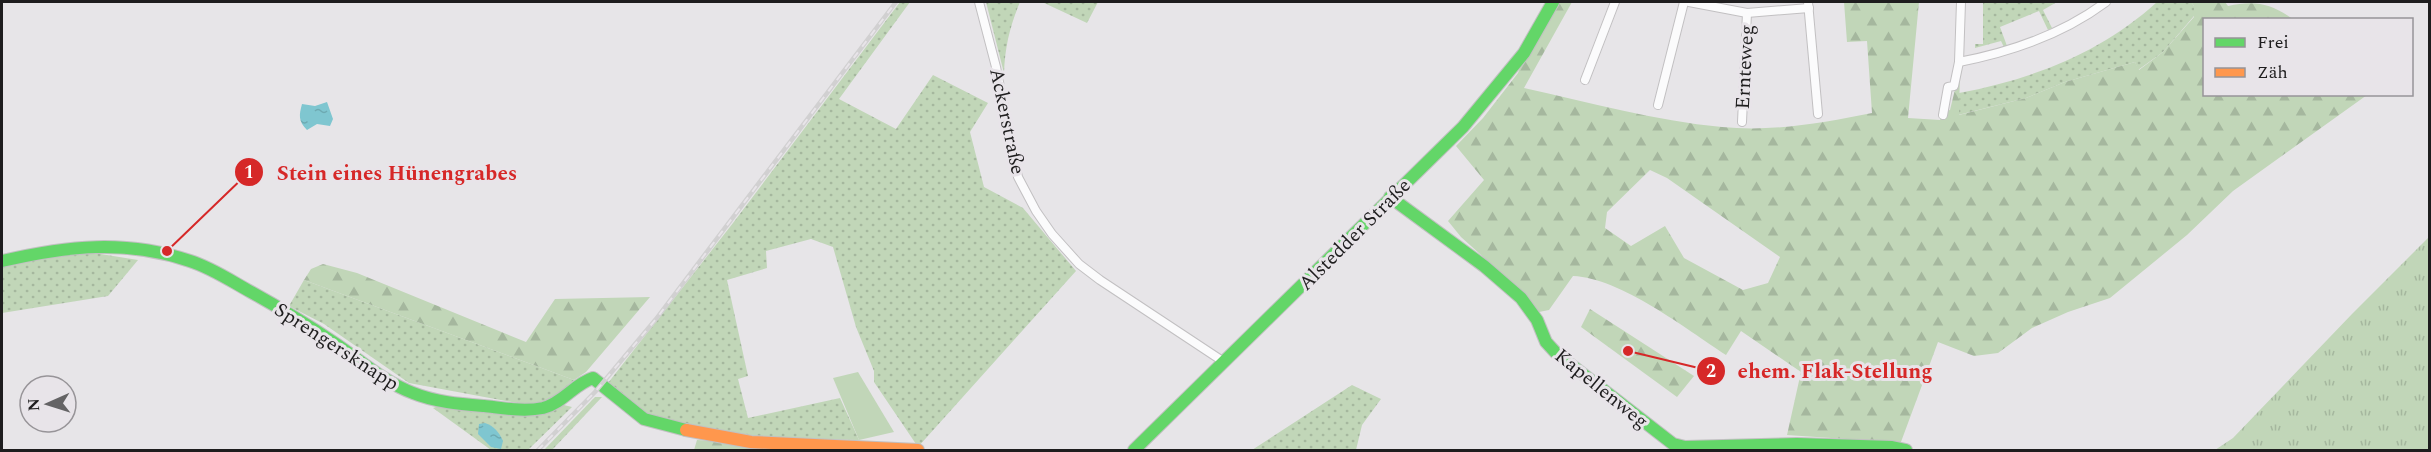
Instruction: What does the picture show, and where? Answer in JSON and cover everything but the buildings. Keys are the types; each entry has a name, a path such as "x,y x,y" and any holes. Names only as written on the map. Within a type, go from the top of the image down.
{"street":[{"name":"Ackerstraße","path":"979,2 996,67 1018,177 1052,234 1079,264 1100,280 1224,362"},
{"name":"Alstedder Straße","path":"1134,450 1462,127 1509,77 1525,54 1553,2"},
{"path":"1585,80 1615,2"},
{"path":"1658,105 1684,2"},
{"name":"Ernteweg","path":"1689,2 1747,13 1809,5"},
{"path":"1943,115 1948,87 1954,86 1959,62 1960,2"},
{"path":"1959,62 2013,49 2088,15 2106,2"},
{"path":"1809,5 1818,114"},
{"name":"Ernteweg","path":"1742,122 1747,13"},
{"name":"Kapellenweg","path":"1390,197 1504,282 1529,308 1546,342 1557,354 1674,444 1701,448 1797,444 1892,447 1906,450"},
{"name":"Sprengersknapp","path":"2,261 79,246 114,246 174,256 234,282 300,320 379,375 416,394 516,409 537,409 560,402 583,382 593,378 645,419 696,433 751,441 912,450"}],"green space":[{"path":"900,2 910,2 839,99 896,129 933,75 988,103 970,132 984,187 1023,208 1076,271 918,447 874,382 874,371 856,327 833,247 811,239 766,251 767,268 727,280 748,376 738,379 748,418 840,398 859,440 748,438 687,426 655,418 639,411 608,383 733,223"},
{"path":"986,2 1020,2 1009,36 1004,73"},
{"path":"1042,2 1098,2 1087,23"},
{"path":"1553,2 1572,2 1524,88 1647,116 1722,127 1760,128 1816,123 1872,113 1867,41 1847,42 1844,2 1919,2 1908,118 1940,120 1942,112 1950,110 1960,69 1959,115 2026,98 2065,82 2135,62 2139,70 2163,52 2194,17 2194,6 2191,2 2225,2 2228,6 2247,3 2263,5 2291,18 2203,18 2203,96 2366,96 2233,191 2187,235 2110,298 2068,312 2032,328 1998,353 1974,356 1938,342 1898,450 1861,440 1787,435 1801,372 1741,331 1726,355 1673,319 1632,295 1592,279 1573,276 1549,310 1539,312 1510,281 1461,237 1448,221 1484,180 1456,146 1483,118 1518,73 1525,54","holes":["1650,170 1667,178 1780,257 1768,283 1743,290 1684,258 1665,226 1631,246 1605,228 1607,212"]},
{"path":"1983,2 2057,2 2043,10 2052,28 2048,30 2039,11 2000,27 2007,46 2004,47 2001,41 1975,48 1975,44 1983,44"},
{"path":"2157,2 2191,2 2194,6 2194,16 2163,52 2138,70 2135,62 2065,82 2026,98 1958,115 1959,93 2039,72 2089,50 2113,36"},
{"path":"2429,237 2429,450 2215,450 2233,438"},
{"path":"82,251 138,260 108,296 2,313 2,265"},
{"path":"323,264 357,273 526,342 555,299 650,297 586,372 574,380 304,280 311,269"},
{"path":"304,280 574,380 553,400 528,405 409,383 324,324 289,306"},
{"path":"1590,309 1694,376 1677,397 1581,327"},
{"path":"858,372 894,432 859,440 833,378"},
{"path":"1352,385 1381,399 1362,425 1356,450 1252,450"},
{"path":"595,397 602,397 552,450 544,450"},
{"path":"560,404 572,407 528,450 491,450 433,408 442,405"},
{"path":"697,440 870,450 694,450"}],"water":[{"path":"327,102 333,119 330,126 317,124 307,130 300,118 302,104 315,106"},
{"path":"485,423 500,435 503,441 501,449 491,447 478,434 479,424"}],"railway":[{"path":"538,450 595,392 656,319 896,2"}],"traffic: fast":[{"path":"1134,450 1463,127 1524,53 1553,2"},
{"path":"1390,197 1484,266 1521,298 1537,320 1546,342 1557,354 1673,444 1685,447 1797,444 1892,447 1906,450"},
{"path":"2,261 50,252 96,247 119,247 166,254 198,264 221,275 304,323 392,383 421,396 439,401 528,410 550,406 593,378 644,419 686,430"}],"traffic: slow":[{"path":"686,430 751,442 918,450"}],"place":[{"name":"Stein eines Hünengrabes","path":"167,251"},
{"name":"ehem. Flak-Stellung","path":"1628,351"}]}
